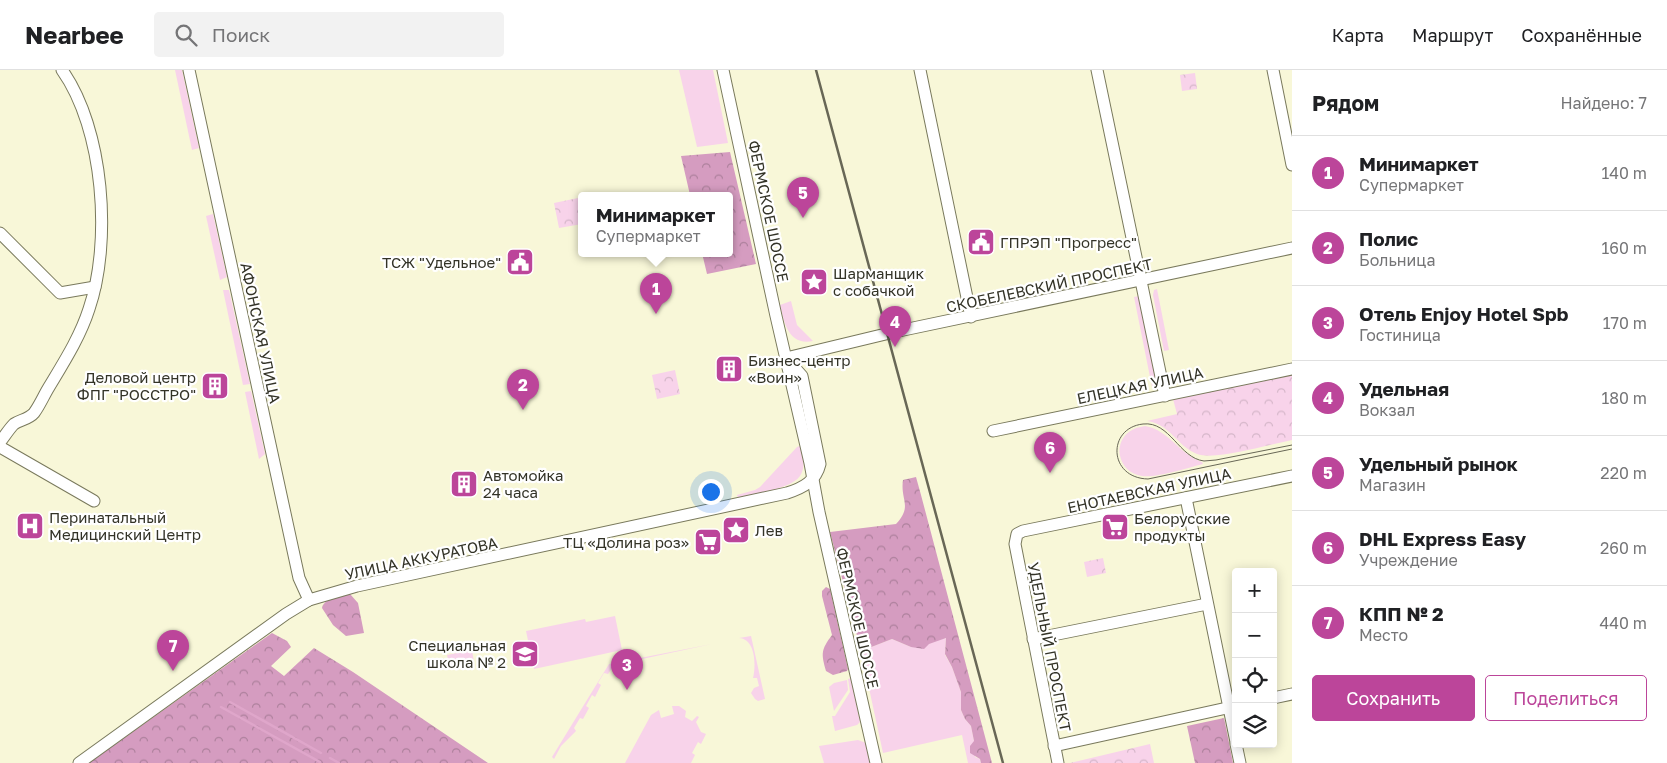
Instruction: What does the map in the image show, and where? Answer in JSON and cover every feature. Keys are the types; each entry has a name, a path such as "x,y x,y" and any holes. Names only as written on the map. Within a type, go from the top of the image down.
{"street":[{"path":"0,442 14,424 33,415 76,340 89,309 102,247 100,186 97,160 77,94 62,70"},
{"name":"АФОНСКАЯ УЛИЦА","path":"189,70 298,578 309,600"},
{"name":"ФЕРМСКОЕ ШОССЕ","path":"723,70 876,763"},
{"path":"920,70 971,317"},
{"path":"1097,70 1165,396"},
{"path":"1273,70 1292,165"},
{"path":"0,233 60,293 95,287"},
{"name":"СКОБЕЛЕВСКИЙ ПРОСПЕКТ","path":"786,358 1292,248"},
{"path":"802,376 804,362 813,352"},
{"name":"ФЕРМСКОЕ ШОССЕ","path":"786,358 802,376 820,464 812,480"},
{"name":"ЕЛЕЦКАЯ УЛИЦА","path":"993,431 1292,369"},
{"path":"0,448 94,501"},
{"name":"ЕНОТАЕВСКАЯ УЛИЦА","path":"1016,537 1024,531 1292,476"},
{"name":"УЛИЦА АККУРАТОВА","path":"79,763 238,648 309,600 357,586 787,493 806,485 812,480"},
{"path":"1054,746 1232,707 1207,604 1186,498"},
{"name":"УДЕЛЬНЫЙ ПРОСПЕКТ","path":"1016,537 1015,544 1058,763"},
{"path":"1034,639 1207,604"},
{"path":"1277,697 1292,694"},
{"path":"1237,748 1240,763"}],"green space":[{"path":"175,70 182,70 199,148 192,150"},
{"path":"679,70 713,70 728,143 697,147"},
{"path":"1195,73 1197,89 1182,91 1180,75"},
{"path":"730,152 756,264 707,274 703,257 733,257 733,192 689,192 681,156"},
{"path":"578,198 578,225 559,228 554,203"},
{"path":"213,214 227,277 220,280 206,216"},
{"path":"1157,289 1169,350 1164,351 1153,295 1154,290"},
{"path":"223,290 229,290 250,384 243,385"},
{"path":"1139,296 1158,386 1152,387 1134,297"},
{"path":"791,301 797,325 813,341 805,342 798,340 789,332 783,319 780,305"},
{"path":"675,370 680,394 657,399 652,375"},
{"path":"1292,374 1292,440 1230,454 1206,456 1197,454 1184,446 1162,426 1147,421 1177,414 1173,399"},
{"path":"251,391 265,454 259,459 245,392"},
{"path":"1145,426 1161,432 1187,454 1203,464 1156,476 1134,474 1123,463 1120,456 1120,448 1126,434 1135,428"},
{"path":"802,445 803,469 795,481 780,488 738,498 737,495 760,487 797,447"},
{"path":"916,477 992,763 981,763 980,759 970,753 970,746 974,741 971,726 961,710 961,692 945,654 946,638 929,644 924,649 911,647 892,639 861,651 830,532 896,524 901,518 905,507 903,480"},
{"path":"1103,558 1106,573 1087,577 1084,562"},
{"path":"826,587 830,589 848,669 833,675 826,671 823,660 824,648 832,635 822,596 822,591"},
{"path":"350,594 358,603 364,633 346,636 333,625 322,608 330,600"},
{"path":"615,616 622,650 534,669 526,631 585,619 586,622"},
{"path":"272,633 287,641 291,647 271,666 284,676 314,648 488,763 89,763"},
{"path":"751,636 765,699 758,701 751,693 754,688 759,686 757,678 753,678 754,654 749,643 739,638"},
{"path":"946,638 945,655 952,667 961,692 961,710 971,726 975,757 980,759 981,763 968,763 962,735 883,753 861,651 892,639 911,647"},
{"path":"712,644 614,665 608,674 604,673 598,683 601,685 595,697 592,695 586,706 589,708 583,719 580,718 574,728 576,731 561,746 554,759 552,757 609,664"},
{"path":"472,650 474,663 450,668 447,655"},
{"path":"851,678 860,722 857,725 835,731 832,716 835,716 850,692 848,679"},
{"path":"847,680 848,690 834,711 829,687 834,683"},
{"path":"672,706 679,706 686,711 685,717 692,721 697,716 699,717 696,722 701,732 706,734 701,744 698,742 692,753 695,755 691,763 625,763 651,715 659,710 661,718 674,714"},
{"path":"1224,718 1233,763 1195,763 1187,726"},
{"path":"858,740 866,743 870,763 824,763 819,746"},
{"path":"1150,744 1154,763 1070,763"}],"waterway":[{"path":"230,702 321,753"},
{"path":"221,707 320,762"},
{"path":"330,758 339,763"}],"tram line":[{"path":"1292,445 1204,461 1188,454 1160,428 1143,424 1131,427 1123,434 1118,443 1117,453 1119,462 1125,471 1135,477 1148,479 1292,449"}],"railway":[{"path":"816,70 1003,763"}],"place":[{"name":"Удельный рынок","path":"803,218"},
{"name":"ГПРЭП \"Прогресс\"","path":"981,242"},
{"name":"ТСЖ \"Удельное\"","path":"520,262"},
{"name":"Шарманщик с собачкой","path":"814,282"},
{"name":"Минимаркет","path":"656,314"},
{"name":"Удельная","path":"895,347"},
{"name":"Бизнес-центр «Воин»","path":"729,369"},
{"name":"Деловой центр ФПГ \"РОССТРО\"","path":"215,386"},
{"name":"Полис","path":"523,410"},
{"name":"DHL Express Easy","path":"1050,473"},
{"name":"Автомойка 24 часа","path":"464,484"},
{"name":"Перинатальный Медицинский Центр","path":"30,526"},
{"name":"Белорусские продукты","path":"1115,527"},
{"name":"Лев","path":"736,530"},
{"name":"ТЦ «Долина роз»","path":"708,542"},
{"name":"Специальная школа № 2","path":"525,654"},
{"name":"КПП № 2","path":"173,671"},
{"name":"Отель Enjoy Hotel Spb","path":"627,690"}]}
